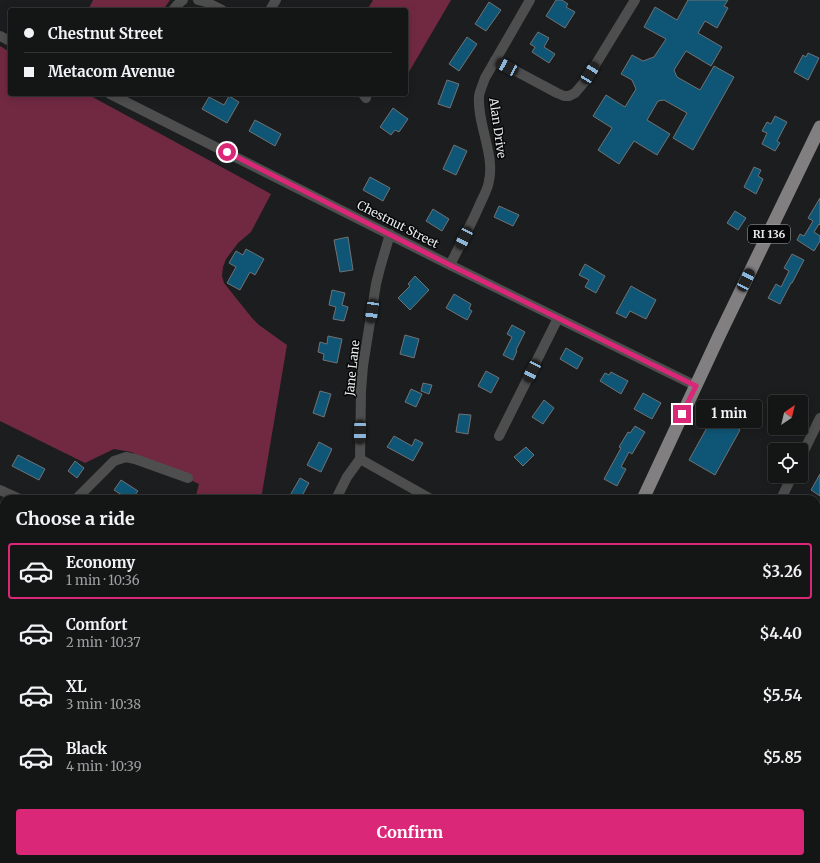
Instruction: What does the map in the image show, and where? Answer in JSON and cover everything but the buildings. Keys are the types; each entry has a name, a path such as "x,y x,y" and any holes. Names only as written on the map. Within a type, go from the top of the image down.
{"main road":[{"name":"RI 136","path":"644,495 817,140 820,127"}],"street":[{"path":"175,8 183,0"},
{"path":"198,0 218,8"},
{"name":"Alan Drive","path":"450,265 477,211 489,181 490,167 482,128 479,97 485,78 530,0"},
{"path":"495,60 564,96 569,96 575,93 586,80 635,0"},
{"name":"Chestnut Street","path":"127,98 450,265 696,386"},
{"name":"Jane Lane","path":"360,459 363,366 376,284 390,234"},
{"path":"499,436 558,318"},
{"path":"808,443 820,418"},
{"path":"80,495 114,461 126,457 188,478"},
{"path":"338,495 347,477 360,459 424,495"},
{"path":"783,495 789,483"},
{"path":"1,490 12,495"}],"shaded area":[{"path":"93,0 170,0 164,8 89,8"},
{"path":"373,0 451,0 408,74 408,8 368,8"},
{"path":"0,46 8,51 8,96 91,96 271,194 251,232 238,243 226,259 222,276 224,283 252,318 259,325 287,345 262,495 196,495 199,484 131,452 114,449 85,463 0,421"}],"route":[{"path":"227,152 450,265 696,386 682,414"}]}
